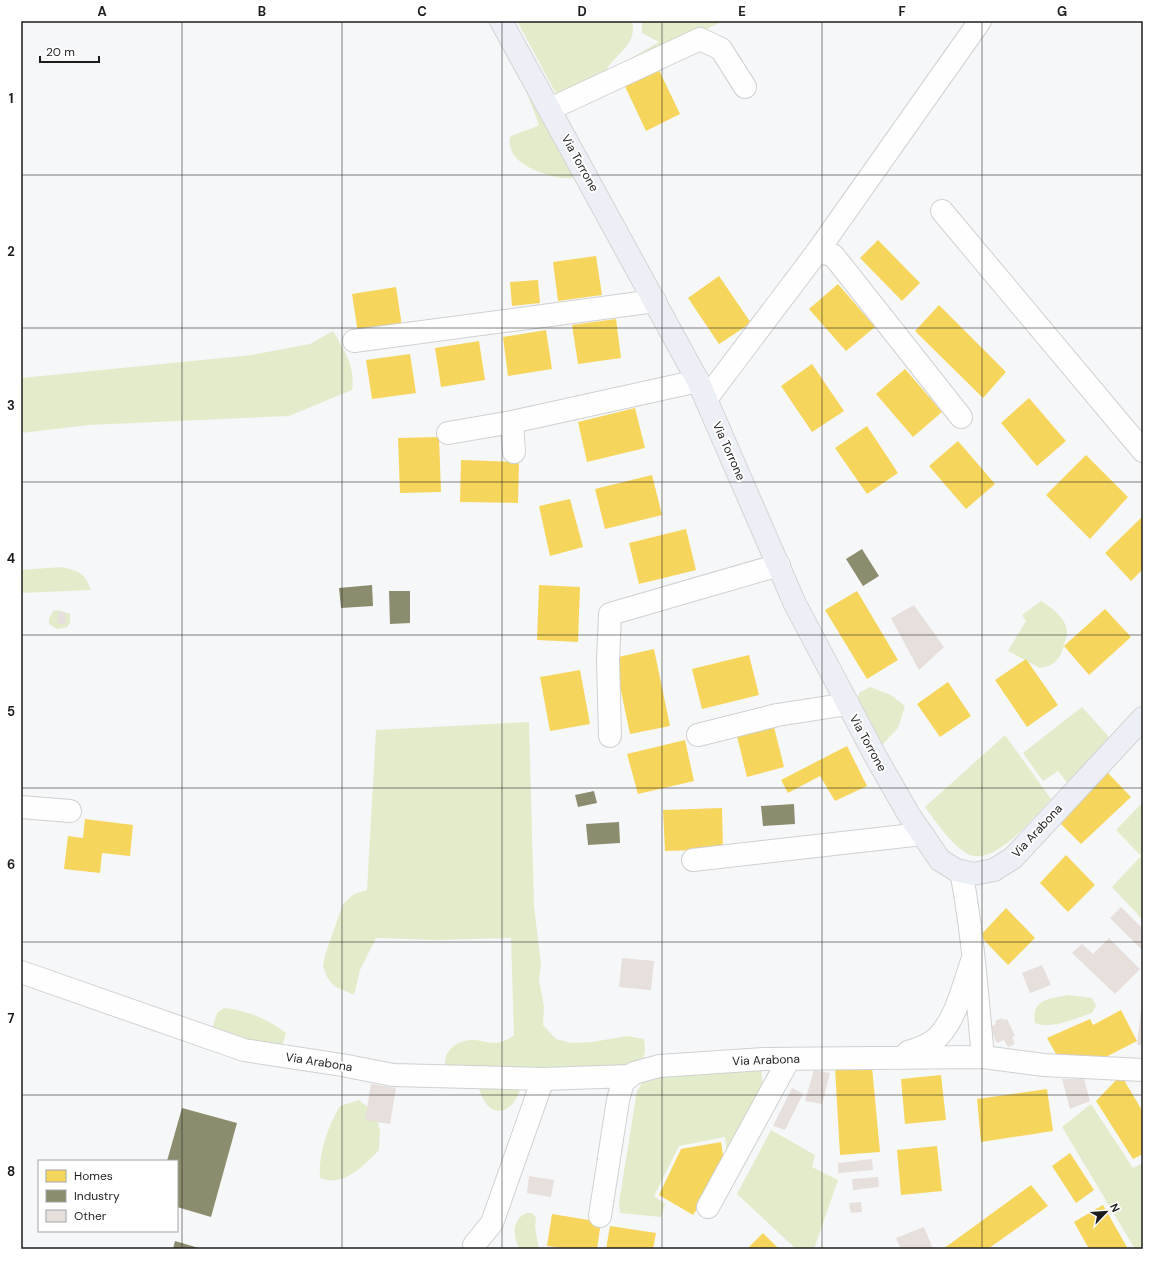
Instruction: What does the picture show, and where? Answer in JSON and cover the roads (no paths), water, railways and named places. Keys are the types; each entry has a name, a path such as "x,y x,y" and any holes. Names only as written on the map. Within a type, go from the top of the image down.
{"main road":[{"name":"Via Torrone","path":"502,21 702,390 795,604 894,790 940,860 962,871"},
{"name":"Via Arabona","path":"962,871 973,874 994,870 1013,858 1143,718"}],"street":[{"path":"448,433 702,390 816,252 980,21"},
{"path":"550,110 700,39 722,49 745,87"},
{"path":"942,211 1143,451"},
{"path":"816,252 834,255 961,417"},
{"path":"354,341 655,301"},
{"path":"512,422 514,452"},
{"path":"610,736 608,660 610,614 779,566"},
{"path":"698,735 777,715 848,704"},
{"path":"21,807 70,811"},
{"path":"693,860 922,834"},
{"path":"962,871 970,914 983,1057"},
{"path":"905,1057 908,1052 938,1038 957,1005 974,956"},
{"name":"Via Arabona","path":"21,972 244,1050 342,1065 394,1075 543,1079 630,1076 634,1072 659,1066 789,1059 905,1057 983,1057 1044,1065 1143,1070"},
{"path":"708,1207 789,1059"},
{"path":"600,1216 618,1100 623,1082 630,1076"},
{"path":"474,1245 492,1223 543,1079"}]}
